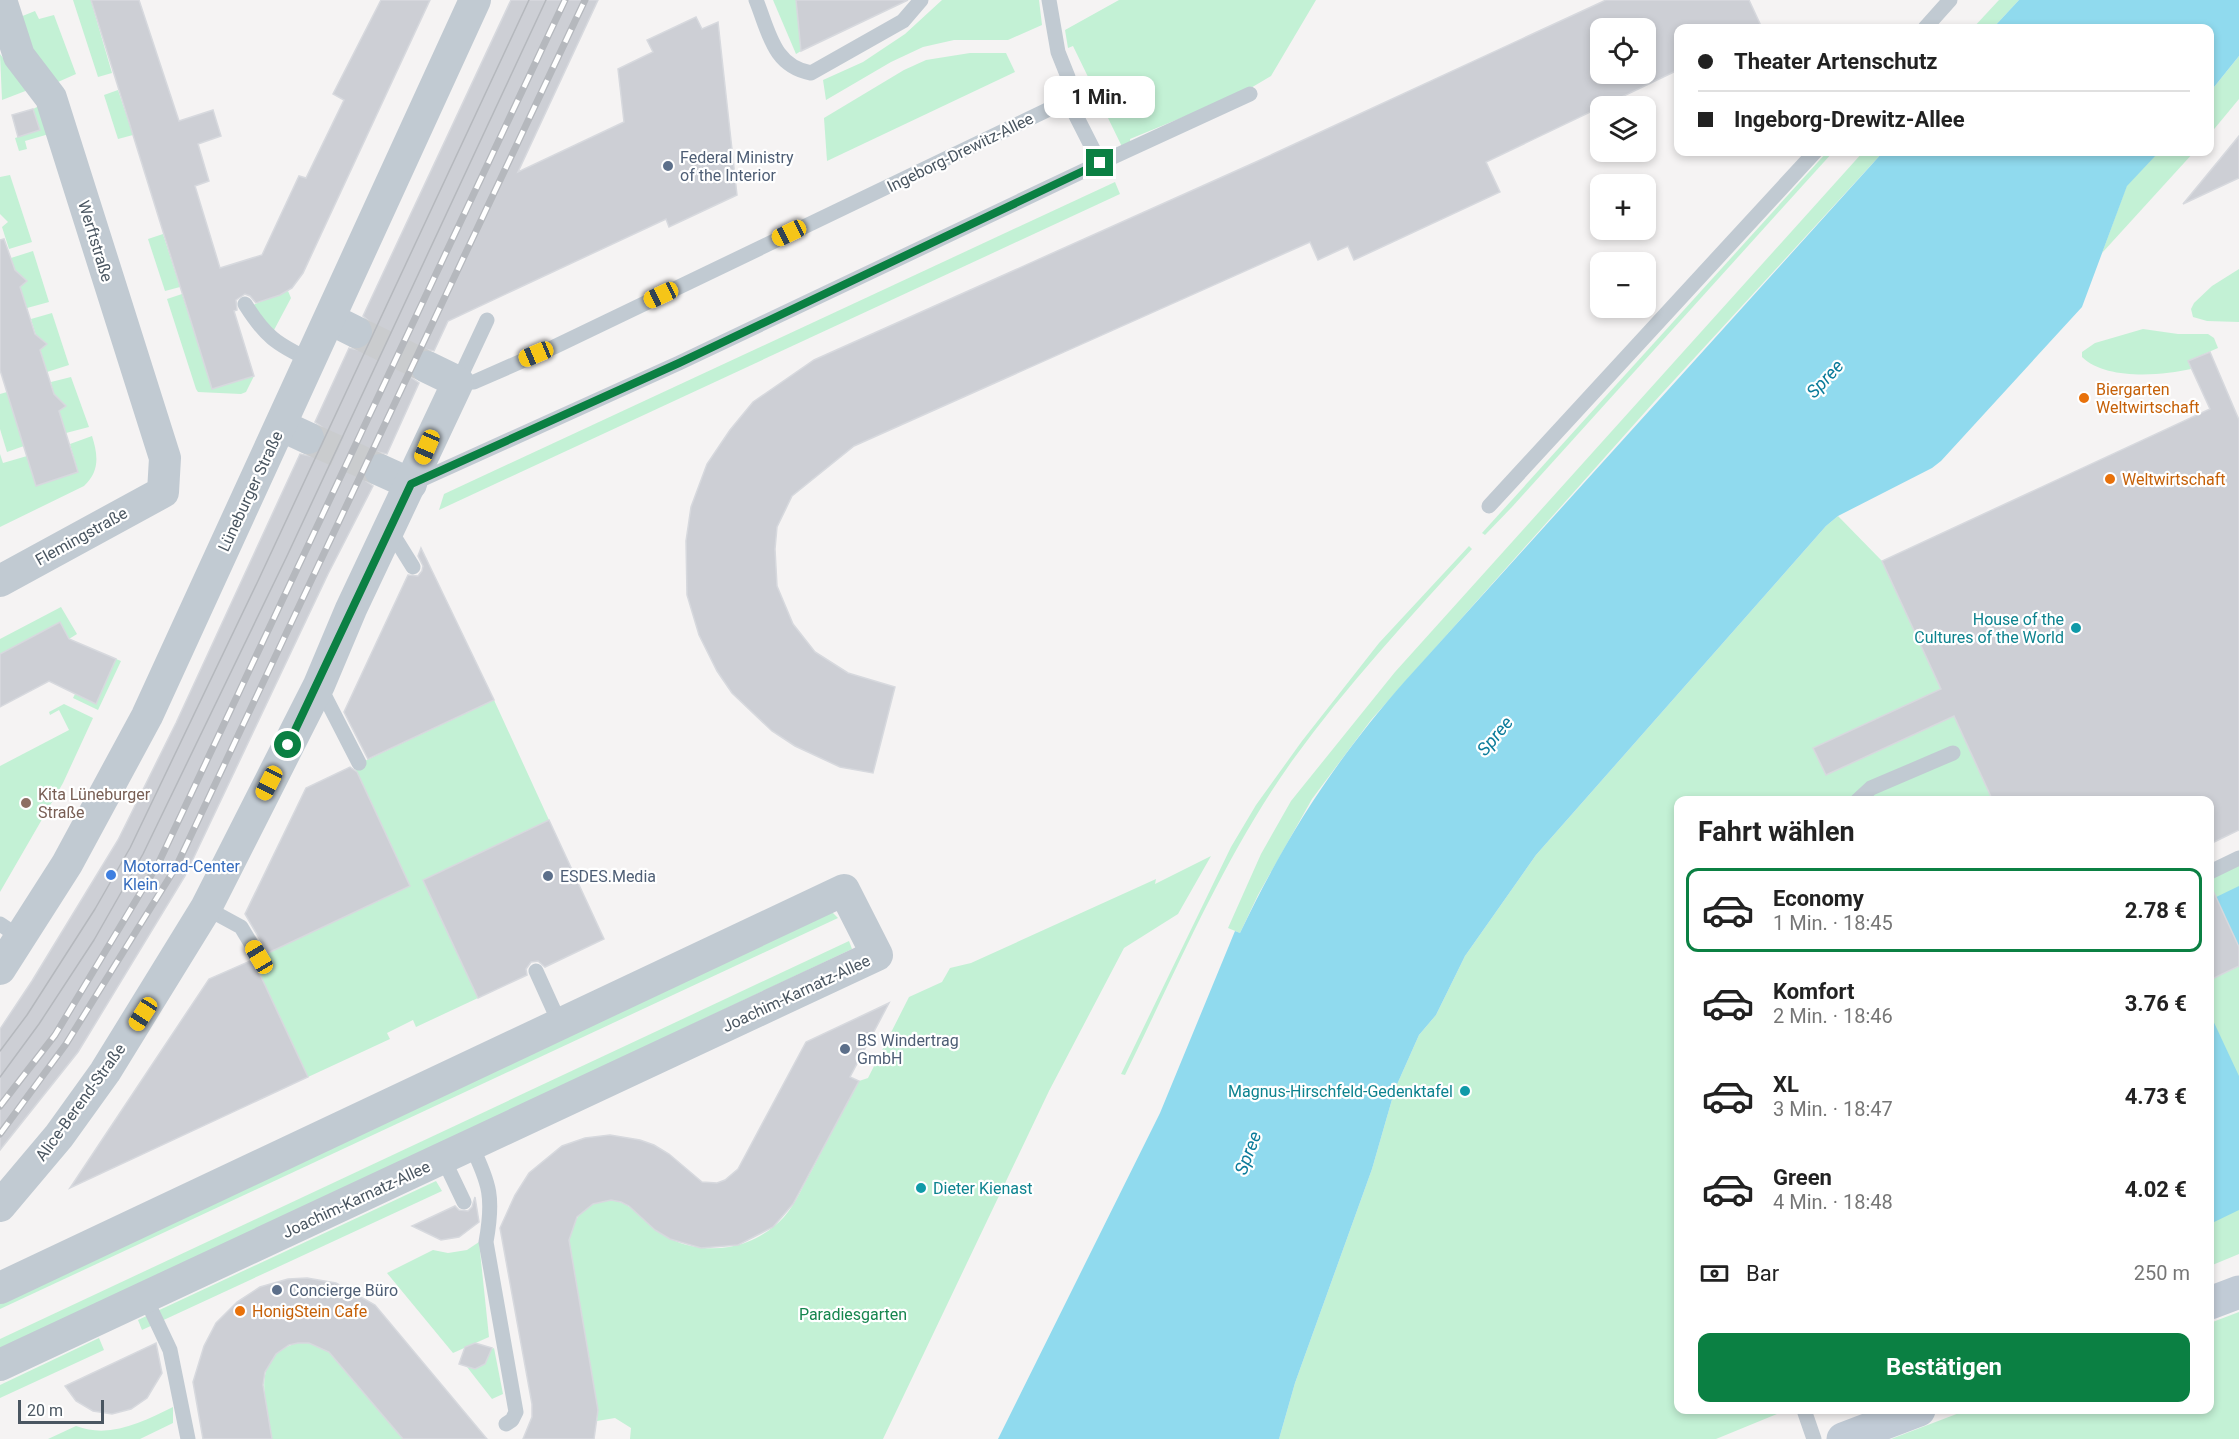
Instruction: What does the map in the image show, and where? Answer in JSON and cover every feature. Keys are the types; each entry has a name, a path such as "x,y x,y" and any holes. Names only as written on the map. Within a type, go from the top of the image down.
{"street":[{"name":"Lüneburger Straße","path":"0,969 10,931 67,864 295,432 310,360 343,325 475,0"},
{"name":"Werftstraße","path":"1,4 19,56 51,98 165,458 163,492"},
{"path":"427,367 458,382"},
{"name":"Alice-Berend-Straße","path":"0,1206 59,1136 105,1072 206,908 318,685 351,609 458,382"},
{"path":"380,470 411,484"},
{"name":"Flemingstraße","path":"0,581 163,492"},
{"name":"Joachim-Karnatz-Allee","path":"0,1288 844,890 877,955 0,1365"},
{"path":"2214,1301 2239,1292"},
{"path":"1843,1439 1909,1414"}],"lane":[{"path":"756,0 778,56 796,70 812,73 903,21 921,0"},
{"path":"1049,0 1058,52 1068,77 1068,100 1100,163"},
{"path":"1929,24 1950,0"},
{"path":"411,484 679,363 1250,94"},
{"name":"Ingeborg-Drewitz-Allee","path":"458,382 474,382 554,346 1068,100"},
{"path":"1490,506 1811,156"},
{"path":"245,304 261,330 286,349 310,360"},
{"path":"458,382 487,320"},
{"path":"390,530 412,567"},
{"path":"318,685 359,763"},
{"path":"1862,796 1871,788 1953,753"},
{"path":"2214,870 2239,858"},
{"path":"206,908 241,927 259,957"},
{"path":"536,971 560,1024"},
{"path":"471,1145 487,1178 490,1193 490,1221 486,1242 516,1412 512,1420 506,1424"},
{"path":"443,1158 465,1202"},
{"path":"145,1297 170,1350 188,1439"},
{"path":"1805,1414 1814,1439"}],"green space":[{"path":"73,0 93,0 91,1 112,73 98,77"},
{"path":"773,0 796,0 801,51 796,54"},
{"path":"942,0 1039,0 1042,25 1008,40 954,40 923,47 891,62 826,100 823,80 863,62 905,34"},
{"path":"1119,0 1316,0 1271,76 1244,92 1130,139 1132,155 1127,157 1073,46 1068,48 1065,30"},
{"path":"1999,0 2019,0 1997,24 1977,24"},
{"path":"35,11 39,19 54,15 76,74 58,82 33,56 20,17"},
{"path":"970,53 1006,53 1015,72 827,161 824,118 904,70 926,60"},
{"path":"0,54 28,90 2,100"},
{"path":"2239,56 2239,99 2214,129 2214,87"},
{"path":"118,90 133,135 118,139 104,95"},
{"path":"39,106 49,134 25,141 27,149 19,151 15,138 39,130 33,109"},
{"path":"1823,156 1829,156 1512,507 1485,535 1482,533"},
{"path":"1859,156 1879,156 1654,402 1371,720 1312,799 1258,895 1240,933 1228,928 1261,854 1291,801 1395,672"},
{"path":"2155,156 2190,156 2102,253 2127,185"},
{"path":"10,175 32,242 9,249 2,227 8,222 0,214 0,177"},
{"path":"1115,182 1120,194 439,510 444,494"},
{"path":"163,234 180,287 165,291 148,239"},
{"path":"33,251 49,302 27,308 20,287 27,281 16,274 11,258"},
{"path":"2239,269 2239,322 2207,321 2193,317 2191,309 2194,303 2212,286"},
{"path":"288,291 291,298 274,330 270,330 253,305"},
{"path":"182,294 212,388 254,376 246,392 241,394 198,392 196,389 167,299"},
{"path":"52,313 69,365 47,372 31,319"},
{"path":"2143,329 2178,334 2208,334 2214,338 2218,348 2188,361 2191,369 2165,373 2119,373 2105,370 2082,357 2082,352 2095,343"},
{"path":"71,377 89,427 66,433 59,411 65,405 58,398 55,399 51,382"},
{"path":"7,392 24,446 7,452 0,429 0,394"},
{"path":"92,436 96,450 96,463 93,475 84,486 0,527 0,454 3,463 27,456 36,486 78,472 70,444"},
{"path":"1838,516 1882,561 1941,689 1813,748 1826,775 1954,716 1991,796 1674,796 1674,1414 1777,1414 1716,1439 1279,1439 1295,1383 1372,1169 1395,1089 1419,1035 1436,1015 1465,956 1536,855 1826,526"},
{"path":"1469,546 1472,549 1379,652 1334,706 1267,798 1202,915 1125,1075 1121,1074 1231,847 1256,805 1302,741 1379,643"},
{"path":"61,607 77,634 69,639 60,622 0,654 0,639"},
{"path":"116,659 121,661 98,710 73,698 75,694 96,704"},
{"path":"494,700 549,820 423,880 478,998 416,1027 413,1020 387,1033 390,1039 308,1077 253,960 410,886 354,766"},
{"name":"Kita Lüneburger Straße","path":"64,704 93,718 63,783 0,892 0,766 69,730 59,710 50,715 49,712"},
{"name":"Paradiesgarten","path":"1211,856 1178,914 1124,948 1049,1091 883,1439 630,1439 631,1428 615,1418 597,1421 598,1410 569,1240 578,1216 590,1206 602,1201 613,1200 634,1210 671,1239 700,1248 729,1247 759,1236 784,1217 792,1206 859,1081 868,1078 909,997 942,982 950,968 971,963 1156,879 1155,884"},
{"path":"2239,858 2239,1254 2214,1264 2214,870"},
{"path":"824,911 833,913 838,918 0,1309 0,1295"},
{"path":"849,941 852,949 0,1351 0,1339"},
{"path":"436,1181 442,1191 142,1330 138,1320"},
{"path":"479,1242 489,1337 453,1353 387,1273 433,1250 448,1253 467,1250"},
{"path":"2239,1312 2239,1439 1891,1439 1957,1414 2214,1414 2214,1321"},
{"path":"99,1338 104,1350 0,1398 0,1385"},
{"path":"298,1343 309,1343 329,1352 403,1439 272,1439 264,1382 267,1369 272,1358 283,1349"},
{"path":"494,1348 503,1394 492,1399 467,1367 475,1369 485,1364 488,1357 486,1352"},
{"path":"173,1407 173,1423 140,1439 48,1439 76,1426 101,1431 126,1427"}],"water":[{"path":"2019,0 2239,0 2239,56 2214,87 2214,24 1997,24"},
{"name":"Spree","path":"1879,156 2155,156 2127,186 2082,307 1941,461 1932,468 1838,516 1826,526 1536,855 1465,956 1436,1015 1419,1035 1395,1089 1372,1169 1295,1383 1279,1439 998,1439 1160,1113 1235,931 1240,933 1275,864 1313,801 1355,741 1405,681"},
{"path":"2239,886 2239,966 2214,978 2214,898"},
{"path":"2214,1023 2239,1076 2239,1210 2214,1222"}],"building":[{"path":"91,0 139,0 179,121 213,110 221,136 198,144 209,181 195,186 220,268 262,255 299,176 306,178 344,100 333,94 381,0 430,0 303,273 292,288 280,295 256,303 245,294 236,300 237,310 234,311 254,376 212,389"},
{"path":"511,0 598,0 518,172 624,122 618,69 653,52 647,40 696,17 702,29 718,22 737,195 669,227 666,219 448,321 434,351 425,349 417,352 411,359 409,369 412,378 419,383 387,454 378,452 370,455 364,462 362,472 366,481 373,486 328,574 185,876 78,1052 0,1150 0,1029 118,840 176,723 300,454 310,456 319,452 324,446 326,436 322,427 315,422 349,348 358,350 365,347 372,339 374,330 371,323 363,316"},
{"path":"796,0 908,0 801,51"},
{"path":"1606,0 1749,0 1760,24 1674,24 1674,72 1656,81 1656,18 1590,18 1590,84 1649,84 1624,96 1590,96 1590,112 1486,162 1500,192 1354,260 1348,246 1318,260 1310,242 854,446 792,496 777,527 775,549 777,586 793,624 815,652 848,673 895,687 873,773 840,767 795,746 772,731 732,693 717,671 699,635 687,595 686,541 691,507 707,464 753,402 814,360 1258,161"},
{"path":"33,109 40,130 18,137 12,115"},
{"path":"2239,136 2239,178 2183,204"},
{"path":"4,239 15,270 27,281 20,287 35,334 47,344 40,350 54,394 66,406 59,411 78,472 36,486 0,370 0,240"},
{"name":"House of the Cultures of the World","path":"2210,352 2239,420 2239,830 2214,842 2214,796 1991,796 1954,716 1826,775 1813,748 1941,689 1882,561 2210,409 2188,361"},
{"path":"421,548 494,700 368,759 344,712 408,575 418,576 422,571 423,566 418,556"},
{"path":"60,622 69,639 116,659 96,704 49,681 0,707 0,654"},
{"path":"350,767 357,772 410,886 268,953 245,914 306,788"},
{"path":"549,820 604,939 545,967 538,961 531,962 526,969 527,975 478,998 423,880"},
{"path":"2214,893 2239,947 2239,966 2214,978"},
{"path":"250,961 256,966 308,1077 70,1188 209,979"},
{"path":"889,1003 850,1077 859,1081 793,1204 773,1227 738,1245 701,1248 670,1239 655,1230 629,1206 621,1202 611,1200 593,1204 577,1217 569,1240 598,1410 594,1439 523,1439 532,1417 532,1404 500,1228 515,1195 529,1173 562,1146 585,1138 610,1135 654,1145 669,1154 702,1182 717,1183 725,1180 738,1169 806,1042"},
{"path":"475,1197 479,1222 459,1237 441,1240 412,1226 455,1206 459,1210 468,1211"},
{"path":"307,1278 336,1283 375,1305 487,1439 403,1439 329,1352 309,1343 298,1343 289,1345 276,1354 265,1372 263,1385 272,1439 203,1439 193,1382 204,1346 216,1323 237,1302 260,1287 288,1279"},
{"path":"156,1343 162,1373 147,1398 131,1409 112,1414 93,1411 76,1401 65,1386"},
{"path":"475,1343 492,1348 485,1364 475,1369 459,1364 465,1347"}],"tunnel":[{"path":"356,332 427,367"},
{"path":"308,438 380,470"}],"tram line":[{"path":"0,1051 27,1015 95,909 130,848 257,583 529,0"},
{"path":"0,1077 39,1024 94,940 143,854 287,556 546,0"}],"railway":[{"path":"0,1106 55,1035 159,862 565,0"},
{"path":"0,1134 66,1044 176,867 585,0"}],"place":[{"name":"Federal Ministry of the Interior","path":"668,166"},
{"name":"Biergarten Weltwirtschaft","path":"2084,398"},
{"name":"Weltwirtschaft","path":"2110,479"},
{"name":"House of the Cultures of the World","path":"2076,628"},
{"name":"Kita Lüneburger Straße","path":"26,803"},
{"name":"Motorrad-Center Klein","path":"111,875"},
{"name":"ESDES.Media","path":"548,876"},
{"name":"BS Windertrag GmbH","path":"845,1049"},
{"name":"Magnus-Hirschfeld-Gedenktafel","path":"1465,1091"},
{"name":"Dieter Kienast","path":"921,1188"},
{"name":"Concierge Büro","path":"277,1290"},
{"name":"HonigStein Cafe","path":"240,1311"}],"route":[{"path":"288,745 411,484 498,447 679,363 1100,163"}]}
